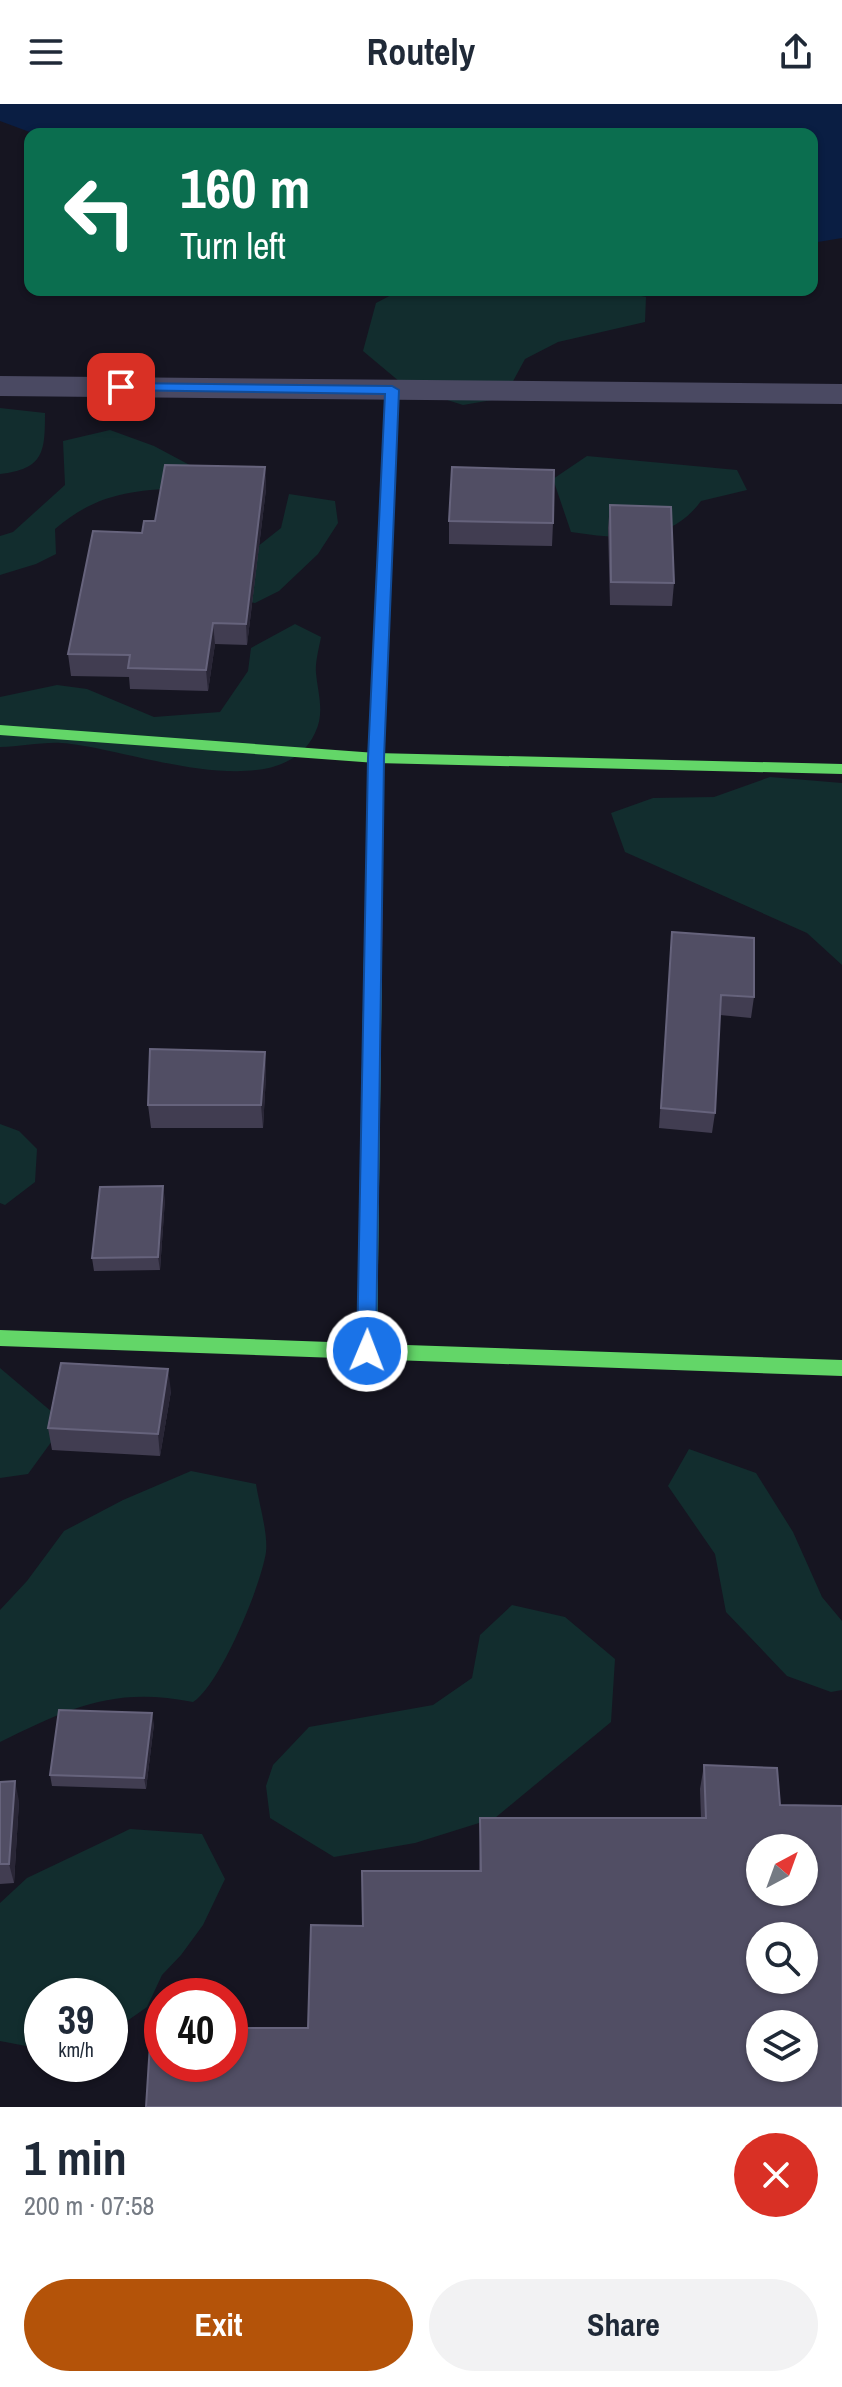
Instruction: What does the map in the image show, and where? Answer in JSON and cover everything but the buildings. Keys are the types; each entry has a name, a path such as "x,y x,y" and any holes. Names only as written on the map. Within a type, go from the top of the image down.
{"street":[{"path":"0,386 842,394"},
{"path":"367,1351 376,758 392,390"},
{"path":"0,730 376,758 842,769"},
{"path":"0,1338 842,1368"}],"green space":[{"path":"389,296 646,297 645,322 558,342 525,359 504,398 463,405 406,387 363,351 376,303"},
{"path":"0,408 45,413 42,448 34,463 15,472 0,474"},
{"path":"110,430 154,446 199,470 187,488 133,492 86,508 55,529 56,554 0,575 0,536 13,532 65,485 63,441"},
{"path":"587,456 737,470 747,490 701,501 674,525 642,536 571,532 553,479"},
{"path":"289,494 335,501 338,523 318,554 279,591 255,603 228,598 257,547 281,528"},
{"path":"295,624 321,637 316,669 320,718 315,733 296,756 269,768 235,771 198,768 61,743 0,747 0,697 57,685 87,689 154,717 220,712 248,671 251,648"},
{"path":"770,777 842,783 842,965 807,933 625,852 611,813 653,798 714,797"},
{"path":"0,1124 19,1131 37,1149 35,1182 5,1205 0,1203"},
{"path":"0,1368 65,1423 28,1474 0,1478"},
{"path":"689,1449 756,1473 793,1532 822,1597 842,1621 842,1690 831,1692 787,1676 726,1612 715,1554 668,1486"},
{"path":"191,1471 256,1484 266,1536 263,1568 238,1633 204,1692 193,1702 139,1697 93,1703 48,1719 0,1742 0,1610 27,1581 64,1531 123,1500"},
{"path":"512,1605 565,1617 615,1659 611,1722 495,1818 415,1843 334,1857 270,1818 266,1786 273,1765 309,1727 433,1705 472,1678 480,1635"},
{"path":"130,1829 202,1834 225,1879 203,1925 181,1955 161,1978 144,1978 144,2009 128,2020 128,1978 24,1978 24,2046 0,2041 0,1903 27,1878"}],"water":[{"path":"0,104 842,104 842,238 818,242 818,128 24,130 0,121"}],"traffic: fast":[{"path":"386,526 392,390"},
{"path":"0,730 376,758 842,769"},
{"path":"367,1351 373,955"},
{"path":"0,1338 842,1368"}],"traffic: jam":[{"path":"373,955 376,758 386,526"}],"route":[{"path":"121,387 392,390 376,758 367,1351"}]}
